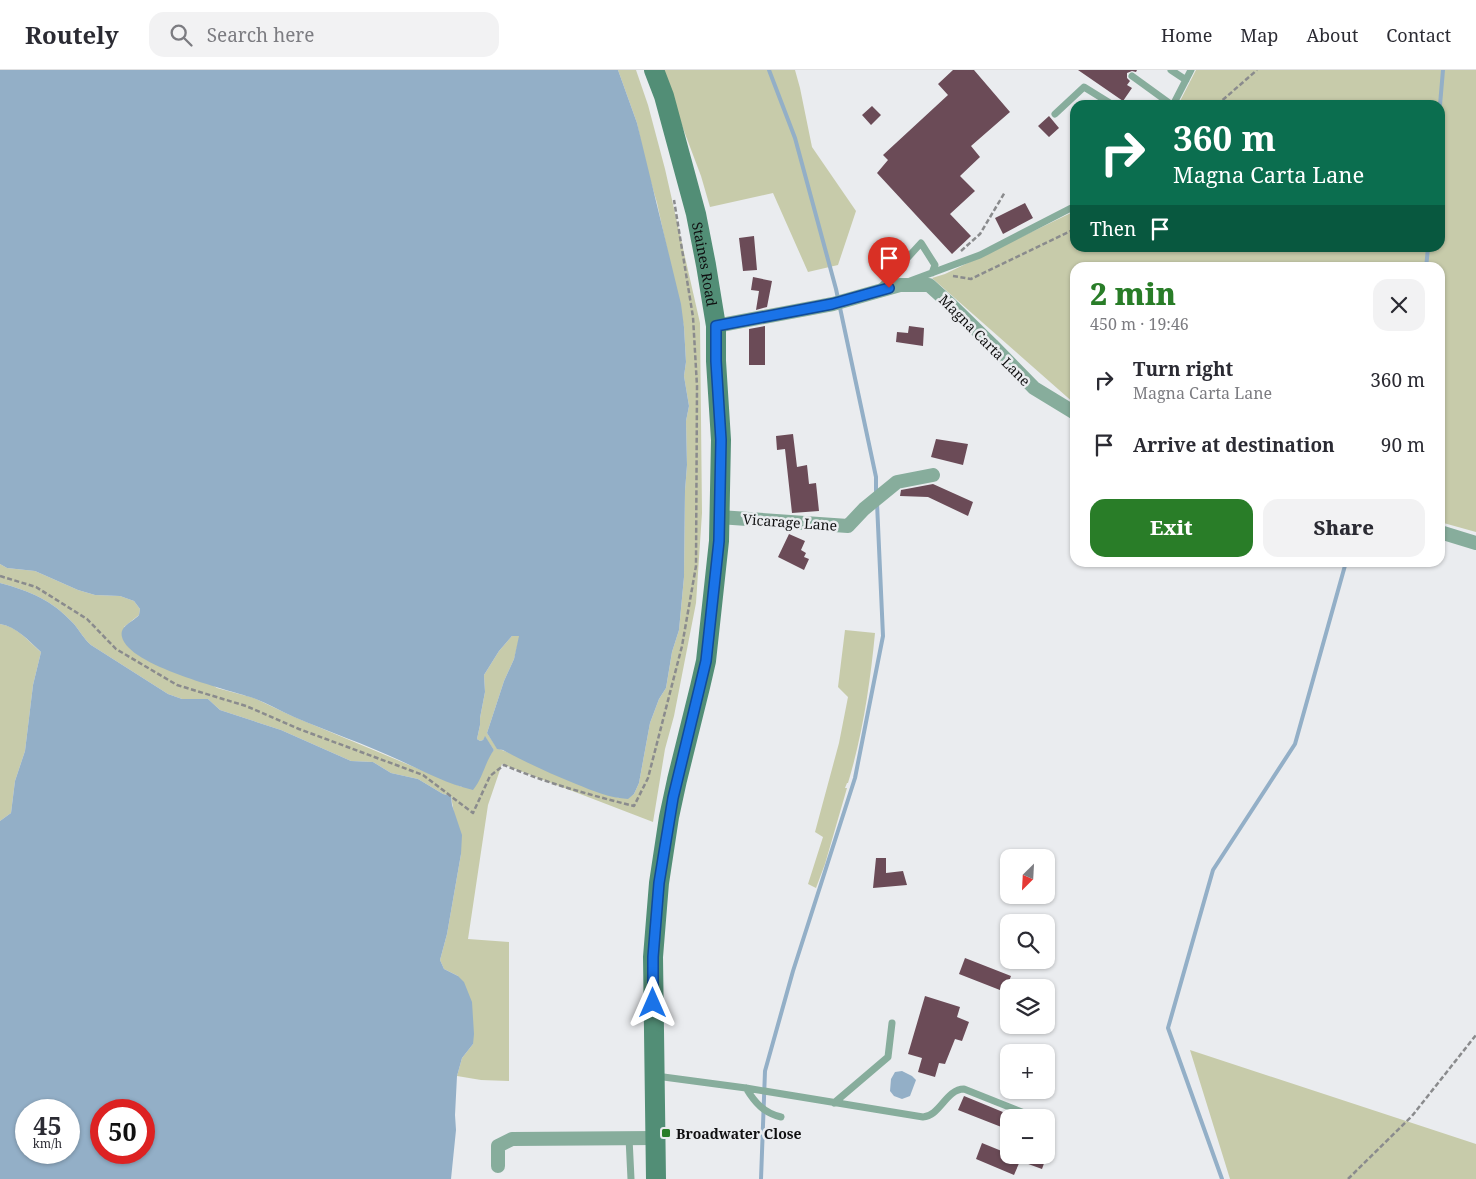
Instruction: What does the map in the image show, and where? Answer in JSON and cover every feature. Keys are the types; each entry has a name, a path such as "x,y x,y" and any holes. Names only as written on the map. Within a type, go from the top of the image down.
{"main road":[{"name":"Staines Road","path":"654,70 664,96 696,214 706,265 716,326 716,361 721,440 719,541 706,661 673,798 659,883 653,957 656,1179"}],"street":[{"name":"Magna Carta Lane","path":"716,326 839,302 900,285 928,286 992,344 1034,388 1070,410"},
{"name":"Vicarage Lane","path":"720,517 848,526 864,509 896,482 933,475"},
{"path":"1445,534 1476,543"},
{"path":"498,1166 498,1146 512,1139 655,1138"}],"lane":[{"path":"1171,70 1186,80"},
{"path":"1175,100 1191,70"},
{"path":"1132,76 1165,100"},
{"path":"1055,114 1084,87 1104,100"},
{"path":"900,285 980,255 1070,209"},
{"path":"878,290 921,243 925,246 935,265 932,273"},
{"path":"834,1103 888,1057 892,1023"},
{"path":"654,1076 746,1088 926,1117 931,1115 953,1093 960,1090 1014,1109"},
{"path":"746,1088 760,1107 767,1113 781,1118"},
{"path":"629,1138 631,1179"}],"path":[{"path":"1223,100 1256,70"},
{"path":"944,268 980,234 1005,192"},
{"path":"0,576 36,586 87,619 116,649 177,685 246,706 423,775 473,813 490,776 504,766 580,792 634,806 648,778 682,646 696,566 697,386 694,317 674,198"},
{"path":"932,273 971,279 1070,231"},
{"path":"1348,1179 1412,1116 1476,1035"}],"green space":[{"path":"618,70 636,70 648,105 665,169 700,323 702,513 696,603 674,716 665,749 653,822 502,764 488,805 468,939 509,942 509,1081 481,1080 457,1076 462,1058 473,1044 458,976 444,969 440,960 447,934 461,854 451,796 443,794 418,779 391,773 373,762 351,761 281,730 220,710 208,699 182,699 168,694 91,645 66,616 49,603 31,593 0,583 0,564 7,568 35,571 78,590 95,595 120,596 134,601 140,609 139,615 124,627 217,688 254,698 292,716 462,787 494,750 485,737 480,741 477,739 485,692 484,675 499,651 512,636 520,636 514,659 504,681 487,733 497,748 619,798 628,798 634,794 639,783 650,723 659,699 666,688 672,652 679,630 684,577 687,465 686,421 689,406 684,376 686,362 684,327 657,203 645,162 637,123"},
{"path":"661,70 795,70 812,147 856,211 838,265 808,272 773,193 710,207 701,176"},
{"path":"1196,70 1476,70 1476,532 1445,523 1445,262 1070,262 1070,400 932,278 945,274 1070,213 1070,252 1445,252 1445,100 1181,100"},
{"path":"0,624 17,631 41,652 33,685 25,751 15,781 11,813 0,821"},
{"path":"845,630 875,633 873,652 858,746 825,864 816,888 808,884 823,837 815,832 839,743 848,697 838,687"},
{"path":"1190,1050 1476,1144 1476,1179 1230,1179"}],"water":[{"path":"0,70 618,70 637,123 681,304 686,362 684,376 689,406 686,421 687,465 684,577 679,630 672,652 666,688 659,699 650,723 639,783 634,794 628,799 602,794 497,749 487,733 504,681 514,659 519,636 512,636 499,651 484,675 485,692 477,739 483,740 485,736 494,750 473,790 444,781 258,700 159,667 129,648 122,637 124,627 139,615 140,609 134,601 120,596 95,595 78,590 35,571 7,568 0,564"},
{"path":"0,583 31,593 49,603 74,624 91,645 168,694 182,699 208,699 220,710 281,730 351,761 373,762 391,773 418,779 443,794 451,796 462,835 461,854 447,934 440,960 444,969 458,976 464,982 472,1002 474,1034 473,1044 462,1058 457,1076 456,1130 451,1179 0,1179 0,821 11,813 15,781 25,751 33,685 41,652 17,631 0,624"},
{"path":"902,1071 916,1080 910,1096 902,1099 894,1096 890,1091 891,1079 895,1072"}],"building":[{"path":"953,70 974,70 1010,112 971,146 980,157 960,176 975,191 950,214 971,236 952,254 877,173 888,160 883,155 948,95 938,84"},
{"path":"1078,70 1137,70 1136,72 1127,73 1127,78 1130,81 1127,85 1132,88 1124,100"},
{"path":"872,106 881,115 871,125 862,115"},
{"path":"1049,116 1059,128 1049,137 1038,126"},
{"path":"1025,203 1033,218 1003,234 995,218"},
{"path":"754,236 757,270 743,271 739,238"},
{"path":"753,277 772,281 767,307 756,310 759,291 751,290"},
{"path":"765,326 765,365 749,365 749,329"},
{"path":"909,326 924,328 923,346 896,342 897,332 908,333"},
{"path":"793,434 797,467 807,465 809,484 816,483 819,511 792,513 785,449 777,450 776,436"},
{"path":"936,439 968,444 963,465 931,457"},
{"path":"933,484 973,502 968,516 928,497 900,496 901,490"},
{"path":"789,534 805,541 801,550 806,553 804,557 809,559 804,570 778,557"},
{"path":"876,858 886,858 886,873 903,871 907,885 873,888"},
{"path":"965,958 1011,976 1010,979 1000,979 1000,990 959,974"},
{"path":"925,996 960,1007 957,1017 969,1022 962,1041 955,1039 945,1064 939,1063 935,1077 918,1072 922,1058 908,1054"},
{"path":"964,1096 1000,1111 1000,1126 958,1110"},
{"path":"982,1143 1000,1150 1000,1164 1019,1164 1014,1175 976,1159"},
{"path":"1028,1164 1044,1164 1042,1169"}],"waterway":[{"path":"769,70 795,138 836,289 876,477 876,493"},
{"path":"1440,100 1443,70"},
{"path":"1427,262 1428,252"},
{"path":"761,1179 765,1071 793,971 855,778 883,636 877,503"},
{"path":"1222,1179 1168,1028 1213,870 1295,744 1345,567"}],"place":[{"name":"Broadwater Close","path":"666,1133"}],"route":[{"path":"653,1003 653,957 659,883 673,798 706,661 719,541 721,440 716,361 716,326 832,304 889,288"}]}
